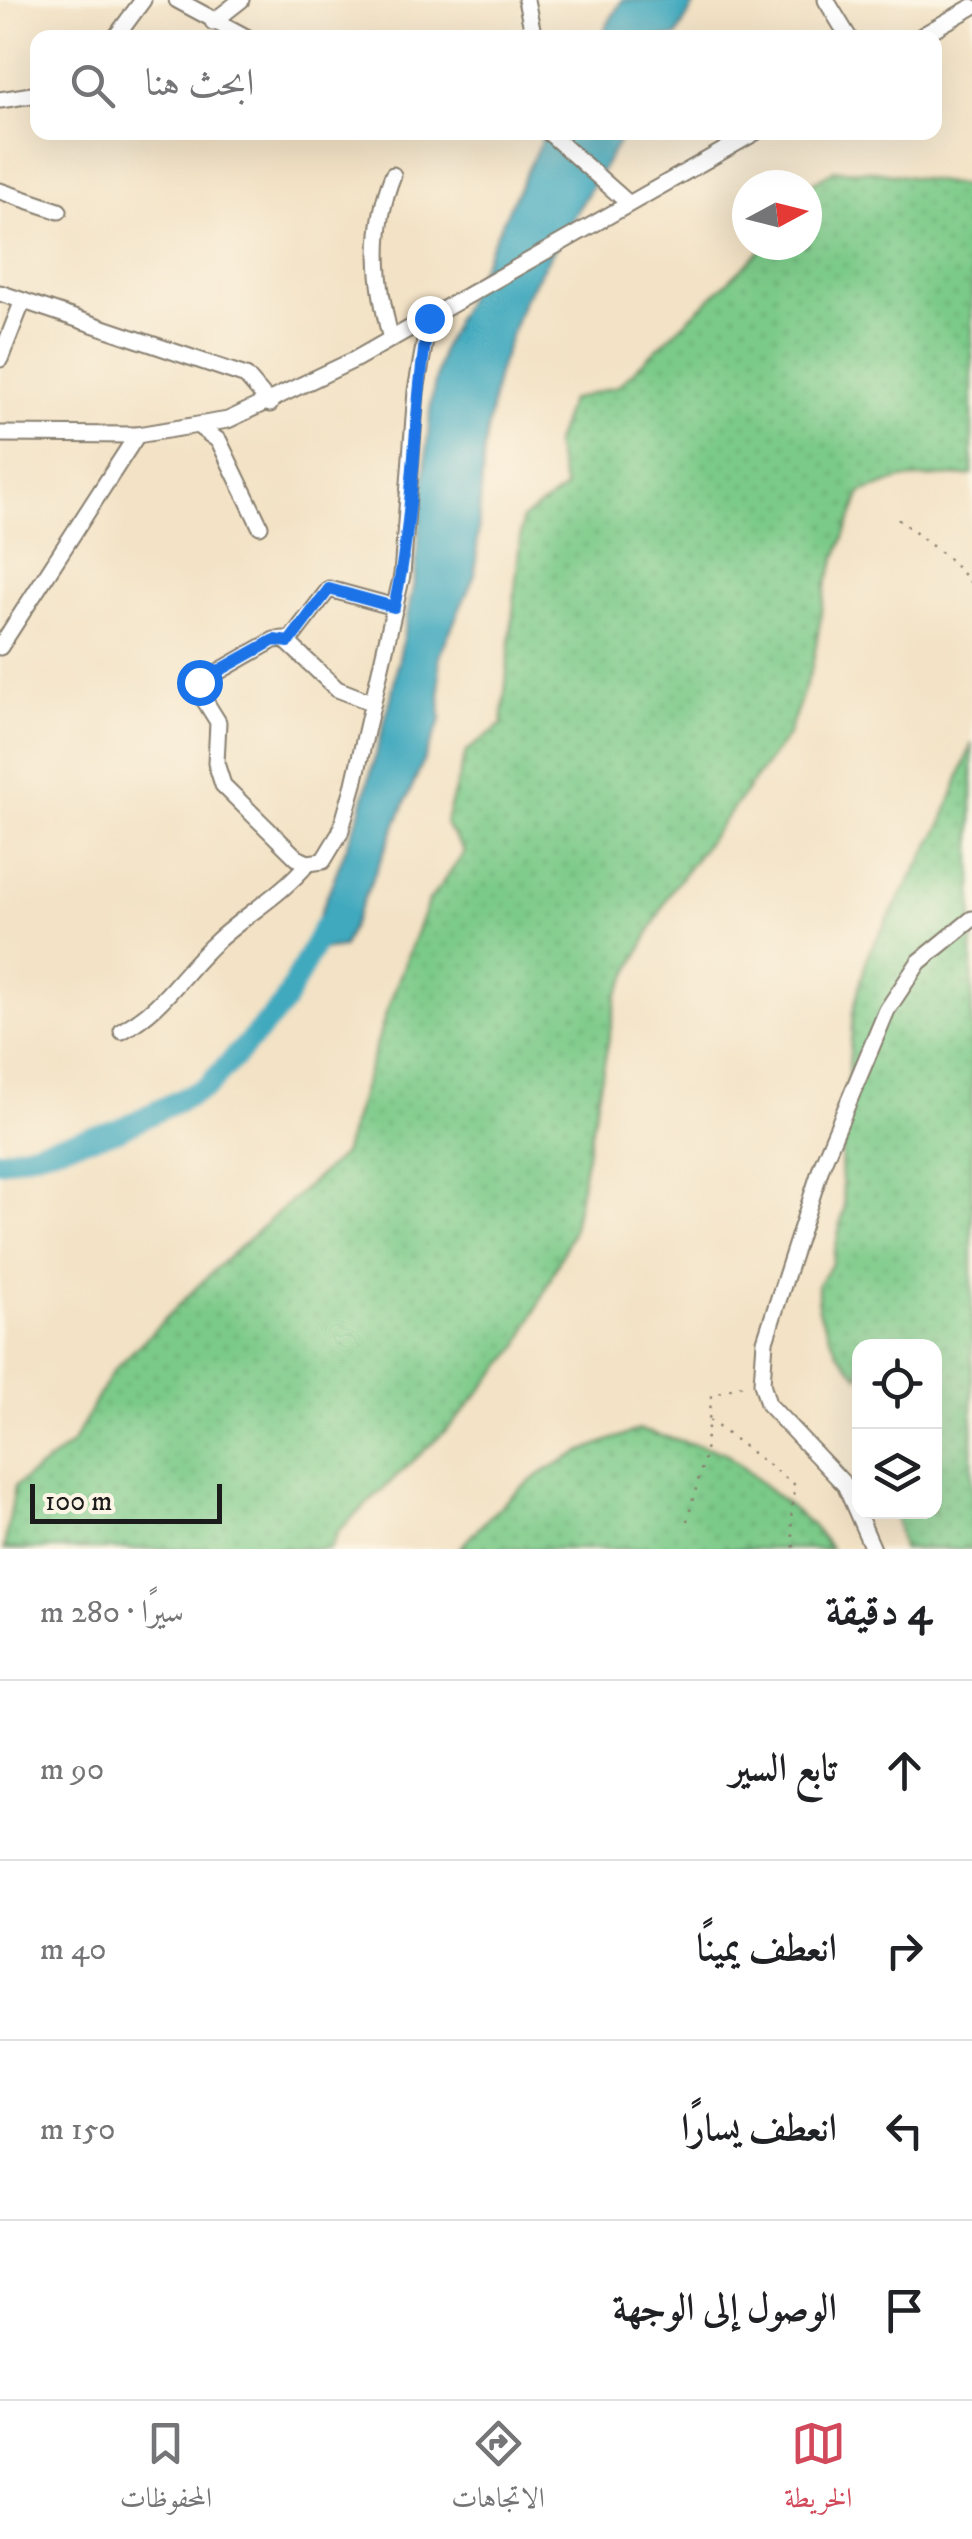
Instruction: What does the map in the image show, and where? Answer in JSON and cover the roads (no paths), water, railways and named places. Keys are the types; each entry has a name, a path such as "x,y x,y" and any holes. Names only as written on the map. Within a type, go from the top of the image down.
{"street":[{"path":"121,30 143,0"},
{"path":"177,0 230,30"},
{"path":"213,22 241,0"},
{"path":"526,0 532,30"},
{"path":"826,0 844,30"},
{"path":"932,30 972,8"},
{"path":"0,100 30,95"},
{"path":"557,140 627,202"},
{"path":"0,434 137,436 201,428 270,404 391,340 568,235 741,140"},
{"path":"391,340 382,305 378,228 393,175"},
{"path":"0,192 59,210"},
{"path":"0,293 246,376 270,404"},
{"path":"0,359 22,303"},
{"path":"122,1031 161,1006 198,959 290,884 308,863 323,861 340,834 406,551 416,391 429,318"},
{"path":"201,428 219,442 260,526"},
{"path":"0,648 137,436"},
{"path":"289,642 329,589 394,607"},
{"path":"308,863 244,810 223,785 216,764 218,722 196,685 274,640 289,642 337,689 372,703"},
{"path":"873,1549 845,1485 777,1417 762,1383 765,1341 800,1230 887,1010 919,962 972,919"}],"water":[{"path":"622,0 697,0 680,30 604,30"},
{"path":"542,140 620,140 523,301 497,376 484,449 475,575 439,656 441,720 343,947 305,952 360,812 391,698 415,577 431,401 442,349"}],"waterway":[{"path":"0,1161 118,1130 207,1087 283,1005 324,926"}]}
